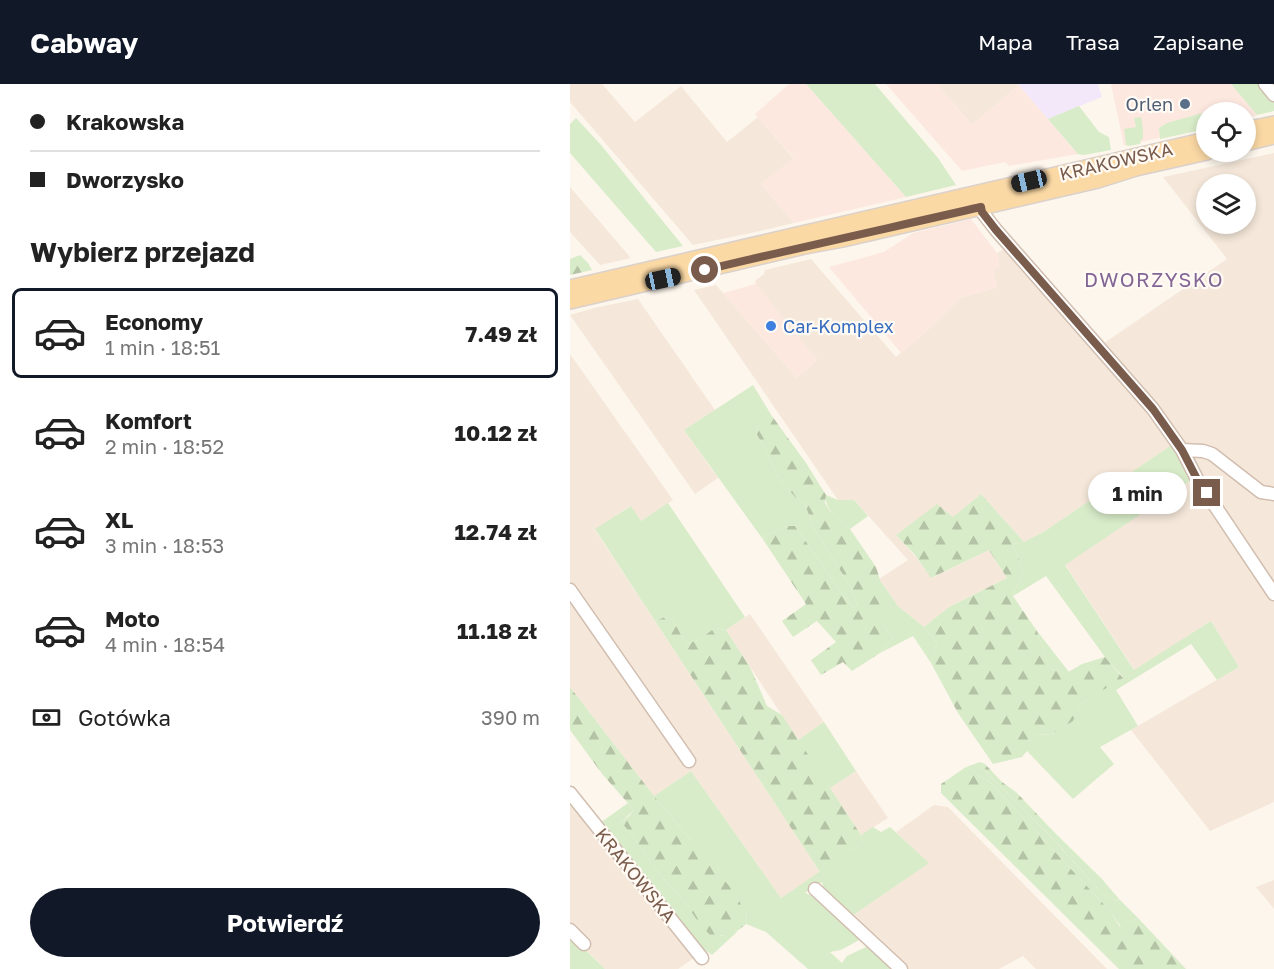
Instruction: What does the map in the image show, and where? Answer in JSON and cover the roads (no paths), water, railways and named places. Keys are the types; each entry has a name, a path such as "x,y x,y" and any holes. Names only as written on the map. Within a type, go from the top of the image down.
{"main road":[{"path":"1256,128 1274,124"},
{"path":"1256,140 1274,136"},
{"name":"KRAKOWSKA","path":"570,301 843,239 979,200 1196,143"},
{"name":"KRAKOWSKA","path":"570,288 979,200 1098,180 1136,168 1196,154"}],"street":[{"path":"1265,84 1274,94"},
{"path":"979,200 982,212 996,230 1153,409 1182,450 1197,479 1274,594"},
{"path":"1182,450 1212,454 1261,492 1274,494"},
{"path":"570,590 689,761"},
{"name":"KRAKOWSKA","path":"570,793 702,958"},
{"path":"815,889 901,969"},
{"path":"570,930 584,944"}],"place":[{"name":"Orlen","path":"1185,104"},
{"name":"Car-Komplex","path":"771,326"}],"district":[{"name":"DWORZYSKO","path":"1154,279"}]}
